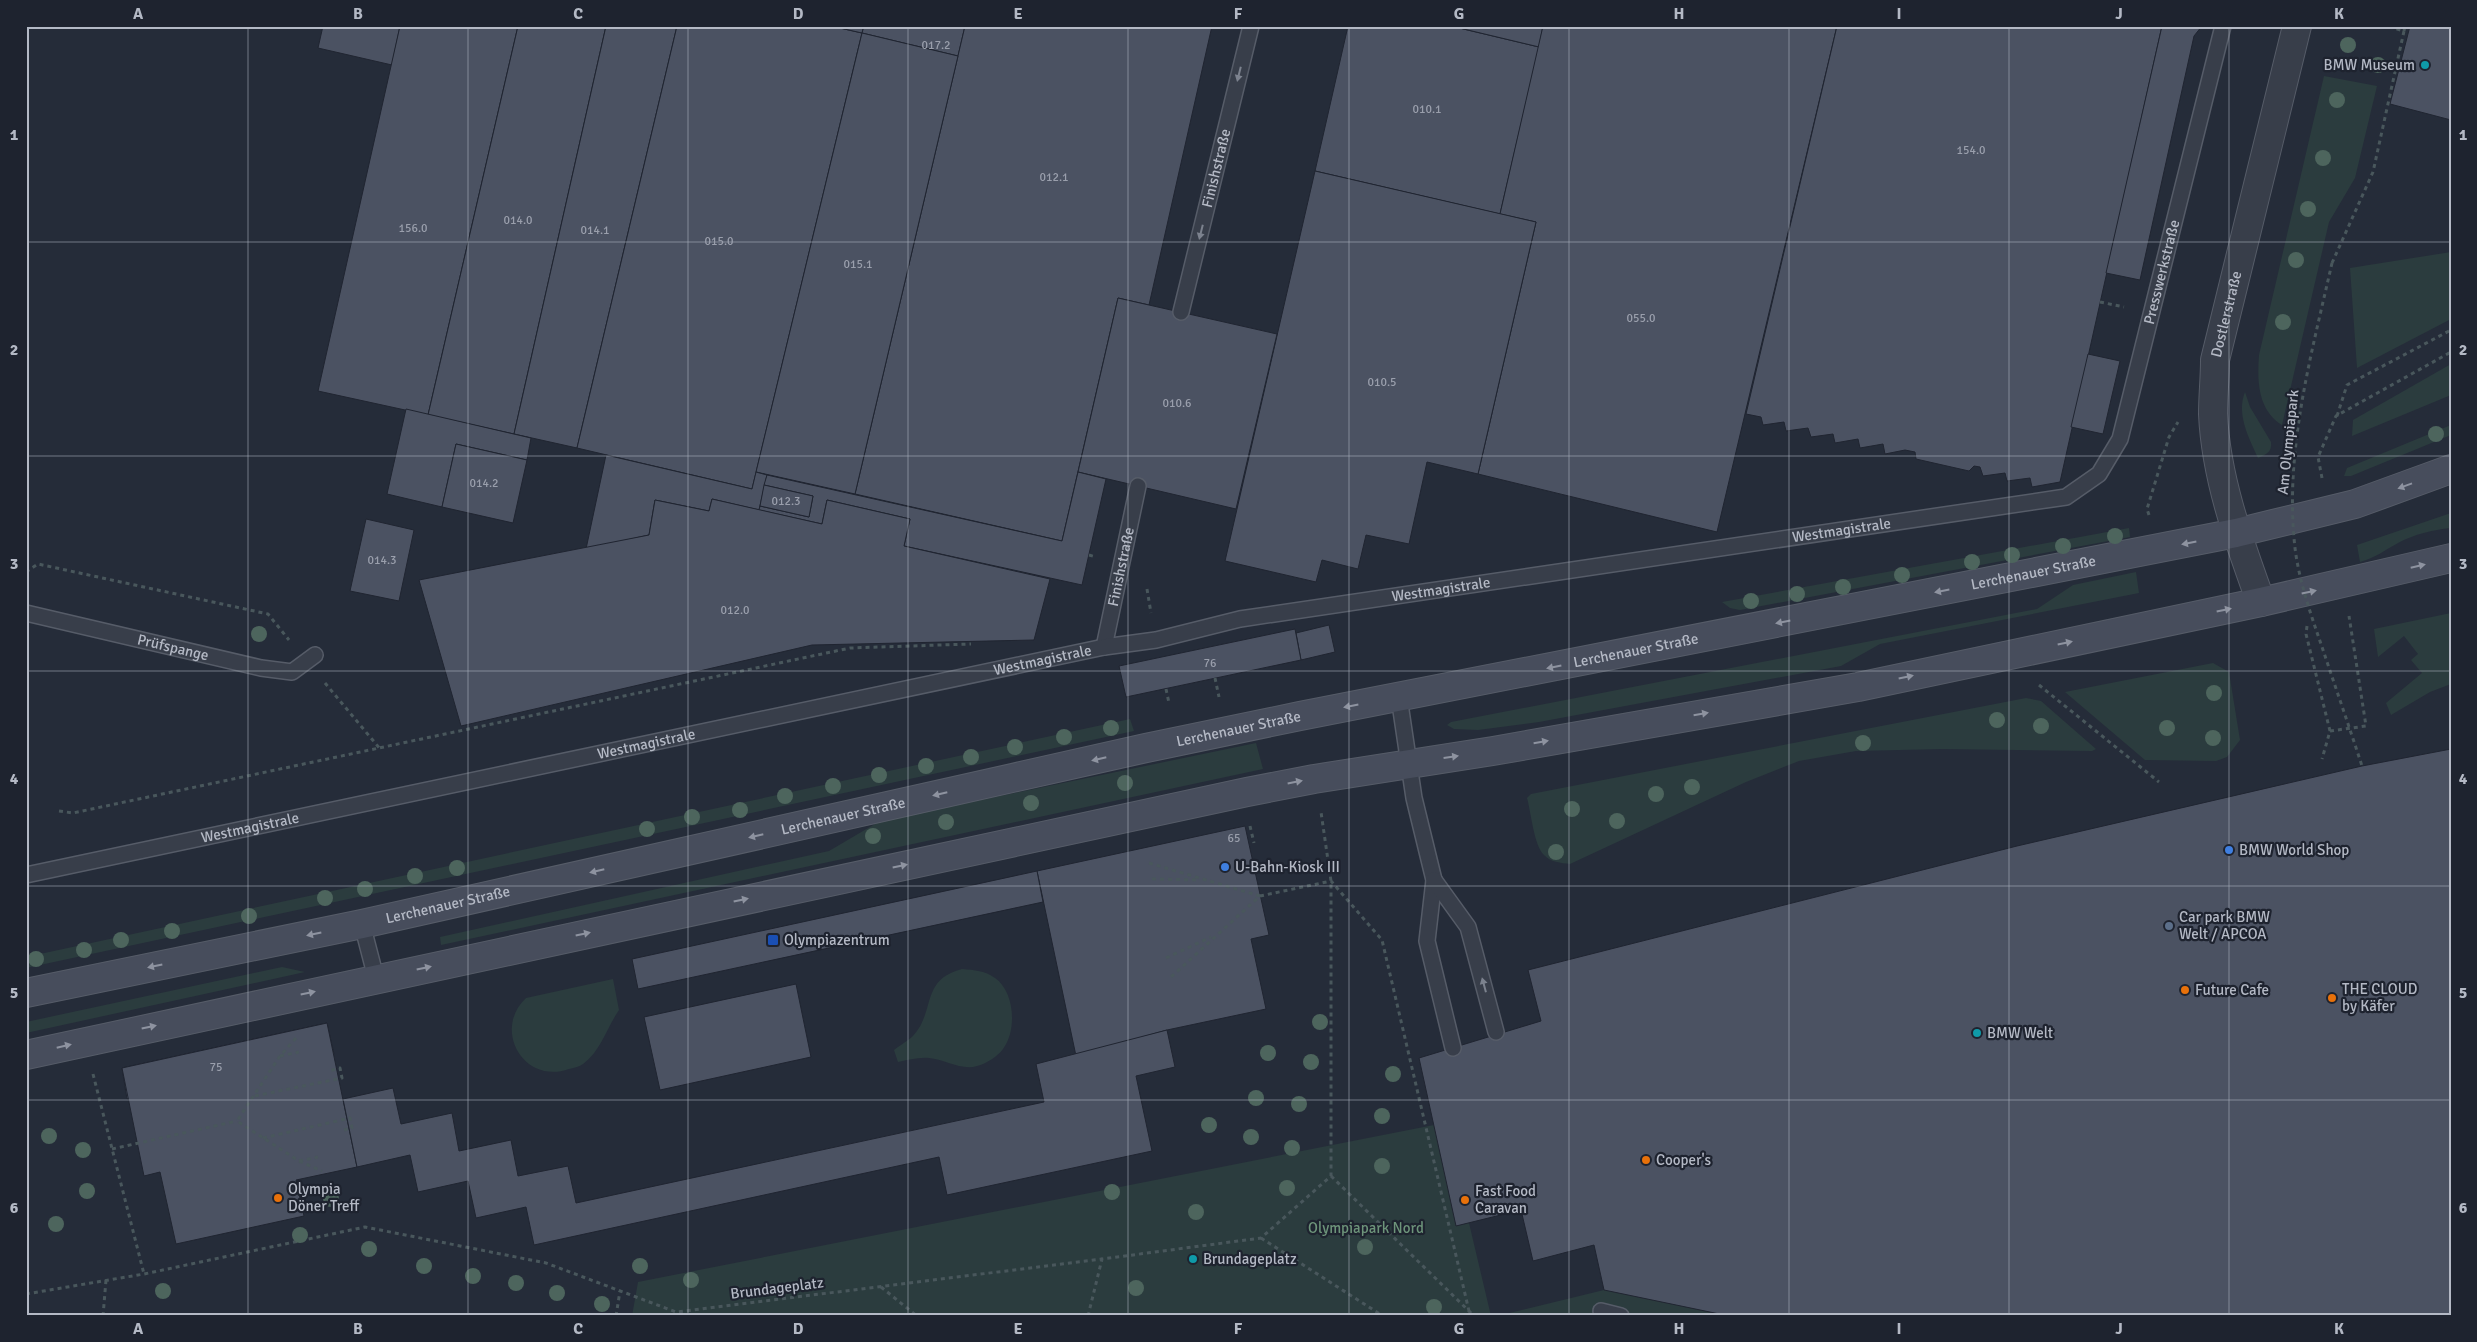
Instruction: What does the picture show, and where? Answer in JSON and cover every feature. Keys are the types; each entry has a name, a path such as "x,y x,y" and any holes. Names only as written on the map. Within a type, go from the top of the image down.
{"main road":[{"name":"Lerchenauer Straße","path":"26,992 362,924 1146,748 2236,533 2355,504 2451,469"},
{"path":"26,1055 1254,790 1410,763 1493,751 1858,687 2261,602 2451,558"}],"street":[{"name":"Dostlerstraße","path":"2261,602 2236,533 2223,485 2213,414 2215,360 2296,26"}],"lane":[{"name":"Finishstraße","path":"1182,312 1251,26"},
{"name":"Presswerkstraße","path":"2066,497 2099,474 2120,440 2223,26"},
{"name":"Finishstraße","path":"1104,647 1138,486"},
{"name":"Westmagistrale","path":"26,875 1104,647 1156,640 1240,619 2066,497"},
{"name":"Prüfspange","path":"26,613 261,668 292,672 315,655"},
{"path":"1399,697 1414,798 1434,880 1427,941 1453,1048"},
{"path":"1434,880 1468,927 1496,1032"},
{"path":"362,924 376,978"},
{"path":"1601,1311 1621,1316"}],"path":[{"path":"2386,26 2404,31"},
{"name":"Am Olympiapark","path":"2362,766 2309,608 2295,549 2292,489 2307,372 2332,263 2373,172 2405,26"},
{"path":"2318,457 2347,385 2451,330"},
{"path":"2336,416 2451,352"},
{"path":"26,572 38,564 268,614"},
{"path":"1146,587 1156,640"},
{"path":"2330,731 2366,726 2350,622"},
{"path":"2306,634 2330,731 2322,759"},
{"path":"59,811 73,813 850,648 978,644"},
{"path":"1216,678 1221,703"},
{"path":"2035,681 2159,782"},
{"path":"1166,689 1169,703"},
{"path":"1320,807 1330,881 1331,1176 1474,1316"},
{"path":"1249,822 1254,843"},
{"path":"1149,863 1260,896 1330,881"},
{"path":"1152,879 1202,880"},
{"path":"1330,881 1382,940 1469,1311"},
{"path":"1171,977 1260,896"},
{"path":"1166,958 1215,936"},
{"path":"112,1150 237,1121 280,1056 296,1038"},
{"path":"280,1056 299,1052"},
{"path":"254,1096 342,1078 340,1068 330,1071"},
{"path":"91,1069 144,1274"},
{"path":"262,1138 350,1118 352,1128 344,1130"},
{"path":"237,1121 298,1161 322,1171"},
{"path":"298,1161 318,1157"},
{"path":"1331,1176 1260,1238 1383,1316"},
{"name":"Brundageplatz","path":"26,1294 144,1274 365,1227 546,1263 680,1316"},
{"name":"Brundageplatz","path":"675,1314 1260,1238"},
{"path":"1088,1316 1102,1259"},
{"path":"102,1316 106,1280"},
{"path":"881,1287 916,1316"},
{"path":"616,1316 620,1291"}],"green space":[{"path":"2324,76 2377,86 2355,178 2329,222 2282,425 2268,412 2261,394 2258,375 2259,355"},
{"path":"2451,252 2451,319 2357,368 2350,268"},
{"path":"2451,364 2451,395 2352,436 2353,420"},
{"path":"2245,392 2250,407 2271,442 2271,448 2268,452 2258,458 2243,417 2242,409"},
{"path":"2451,425 2451,435 2351,476 2344,476 2347,468"},
{"path":"2451,513 2451,528 2430,531 2411,537 2360,562 2357,545"},
{"path":"2129,528 2130,537 1740,610 1730,608 1722,602"},
{"path":"2136,572 2139,593 1880,644 1841,666 1539,722 1478,730 1454,729 1447,725 1451,722 2037,609 2073,585"},
{"path":"2451,613 2451,684 2430,692 2391,715 2386,703 2422,673 2411,660 2418,654 2404,636 2378,657 2374,629"},
{"path":"2213,663 2229,672 2240,740 2227,757 2216,761 2145,760 2065,692"},
{"path":"2026,698 2041,701 2096,749 2092,751 1942,749 1856,751 1799,761 1746,782 1570,864 1556,862 1546,857 1535,837 1527,798 1531,794"},
{"path":"1130,719 1134,731 26,968 26,957"},
{"path":"1256,743 1263,769 441,945 440,937 829,851 880,821"},
{"path":"282,967 305,972 26,1033 26,1022"},
{"path":"962,969 988,974 1002,984 1007,992 1012,1012 1012,1022 1003,1049 988,1062 971,1067 959,1066 929,1058 917,1058 898,1062 894,1050 911,1038 920,1026 934,988 949,974"},
{"path":"613,979 619,1010 595,1052 583,1064 578,1067 553,1072 539,1069 527,1062 518,1052 513,1039 512,1025 516,1011 526,998"},
{"name":"Olympiapark Nord","path":"1434,1125 1456,1226 1469,1223 1491,1316 632,1316 638,1282"},
{"path":"1604,1290 1729,1316 1497,1316"}],"building":[{"path":"323,26 400,26 392,65 318,48"},
{"path":"400,26 518,26 428,415 318,391"},
{"path":"518,26 606,26 514,434 428,415"},
{"path":"606,26 677,26 577,448 514,434"},
{"path":"677,26 831,26 862,33 752,489 577,448"},
{"path":"831,26 864,26 862,33"},
{"path":"864,26 965,26 958,56 862,33"},
{"path":"965,26 1212,26 1149,305 1118,298 1062,541 855,494"},
{"path":"1348,26 1451,26 1539,47 1500,214 1315,171"},
{"path":"1451,26 1543,26 1539,47"},
{"path":"1543,26 1837,26 1717,532 1478,474 1536,222 1500,214"},
{"path":"1837,26 2162,26 2060,482 2032,487 2030,478 2007,481 2005,473 1983,476 1980,467 1974,466 1969,471 1916,459 1915,452 1905,450 1885,454 1883,444 1860,448 1858,439 1835,443 1833,434 1811,437 1808,428 1786,431 1784,422 1763,425 1761,417 1746,414"},
{"path":"2162,26 2202,26 2194,36 2140,280 2106,273"},
{"name":"BMW Museum","path":"2410,26 2451,26 2451,120 2390,104"},
{"path":"862,33 958,56 855,494 756,472"},
{"path":"1315,171 1536,222 1478,474 1427,462 1409,544 1366,535 1358,569 1322,560 1316,582 1225,561"},
{"path":"1118,298 1277,334 1236,509 1078,472"},
{"path":"2088,354 2120,361 2103,434 2071,427"},
{"path":"406,409 531,438 527,460 456,444 442,507 387,494"},
{"path":"456,444 527,460 513,523 442,507"},
{"path":"606,455 752,489 756,472 767,475 759,510 712,499 709,511 655,500 649,535 586,549"},
{"path":"1078,472 1106,479 1082,585 904,546 910,519 827,500 822,524 759,510 760,506 809,517 813,496 764,485 767,475 1062,541"},
{"path":"764,485 813,496 809,517 760,506"},
{"path":"712,499 822,524 827,500 910,519 904,546 1050,579 1034,640 812,645 461,726 419,580 649,535 655,500 709,511"},
{"path":"366,519 414,530 399,601 350,591"},
{"path":"1329,625 1335,652 1301,660 1296,633"},
{"path":"1295,629 1301,660 1126,697 1119,666"},
{"name":"BMW Welt","path":"2451,749 2451,1316 1729,1316 1604,1290 1594,1245 1533,1261 1521,1210 1456,1226 1419,1058 1541,1021 1528,970 2017,846 2362,766"},
{"path":"1245,826 1269,935 1251,939 1266,1009 1167,1030 1076,1056 1037,871"},
{"path":"1037,871 1043,902 638,989 632,959"},
{"path":"796,984 811,1057 660,1090 644,1017"},
{"path":"327,1023 334,1054 127,1099 122,1068"},
{"path":"327,1023 357,1167 296,1180 304,1216 176,1244 160,1172 144,1176 122,1068"},
{"path":"1167,1030 1175,1067 1136,1076 1152,1151 947,1195 939,1157 534,1245 526,1207 476,1218 468,1181 418,1192 410,1155 357,1167 343,1099 393,1088 401,1124 452,1113 459,1151 511,1140 518,1176 568,1166 576,1203 1044,1102 1036,1064"}],"place":[{"name":"BMW Museum","path":"2425,65"},
{"name":"BMW World Shop","path":"2229,850"},
{"name":"U-Bahn-Kiosk III","path":"1225,867"},
{"name":"Car park BMW Welt / APCOA","path":"2169,926"},
{"name":"Olympiazentrum","path":"773,940"},
{"name":"Future Cafe","path":"2185,990"},
{"name":"THE CLOUD by Käfer","path":"2332,998"},
{"name":"BMW Welt","path":"1977,1033"},
{"name":"Cooper's","path":"1646,1160"},
{"name":"Olympia Döner Treff","path":"278,1198"},
{"name":"Fast Food Caravan","path":"1465,1200"},
{"name":"Brundageplatz","path":"1193,1259"}]}
